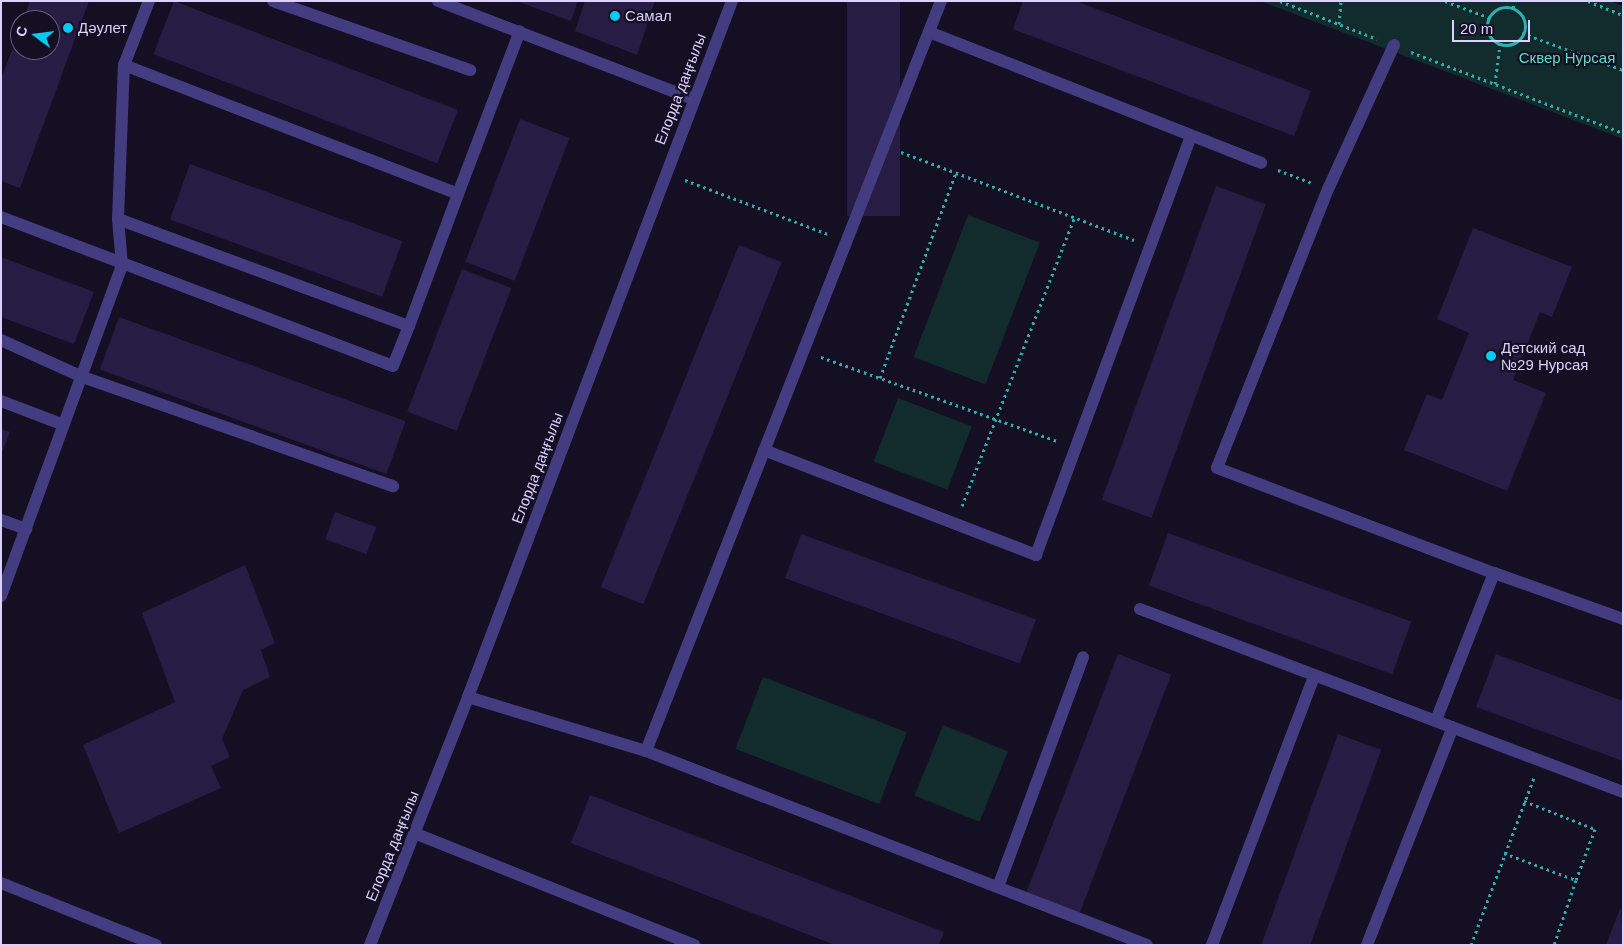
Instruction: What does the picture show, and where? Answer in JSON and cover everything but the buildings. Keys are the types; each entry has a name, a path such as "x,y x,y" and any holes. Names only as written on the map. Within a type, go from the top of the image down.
{"street":[{"path":"1,596 122,265 118,219 124,65 149,1"},
{"path":"273,1 470,70"},
{"path":"438,1 693,99"},
{"name":"Елорда даңғылы","path":"370,945 468,697 665,172 732,1"},
{"path":"646,751 941,1"},
{"path":"1,217 122,265 393,366 520,31"},
{"path":"929,32 1261,163"},
{"path":"1394,45 1328,189 1217,468 1494,573 1623,619"},
{"path":"124,65 458,194"},
{"path":"764,450 1036,555 1191,136"},
{"path":"118,219 409,326"},
{"path":"1,340 80,376 393,486"},
{"path":"1,400 64,425"},
{"path":"1,520 26,529"},
{"path":"1436,720 1494,573"},
{"path":"1140,609 1314,676 1541,759 1623,792"},
{"path":"998,887 1083,657"},
{"path":"1212,945 1314,676"},
{"path":"468,697 646,751 1147,945"},
{"path":"1367,945 1453,727"},
{"path":"414,834 694,945"},
{"path":"1,883 156,945"}],"path":[{"path":"1280,1 1623,133"},
{"path":"1339,24 1341,1"},
{"path":"1444,1 1490,18"},
{"path":"1513,8 1515,1"},
{"path":"1588,1 1623,15"},
{"path":"1501,8 1513,8 1522,17 1522,33 1512,43 1500,44 1488,32 1490,18 1501,8"},
{"path":"1522,33 1623,70"},
{"path":"1495,84 1500,44"},
{"path":"884,145 1150,247"},
{"path":"1261,163 1328,189"},
{"path":"665,172 847,241"},
{"path":"880,378 956,173"},
{"path":"954,524 1074,218"},
{"path":"804,350 1076,447"},
{"path":"1471,945 1504,853 1541,759"},
{"path":"1524,801 1595,829 1554,945"},
{"path":"1504,853 1576,880"}],"green space":[{"name":"Сквер Нурсая","path":"1260,1 1611,1 1623,6 1623,139"},
{"path":"968,215 1040,243 985,384 914,357"},
{"path":"898,398 972,426 947,490 874,461"},
{"path":"763,677 907,732 879,804 735,749"},
{"path":"943,725 1008,751 979,822 915,795"}],"place":[{"name":"Самал","path":"615,16"},
{"name":"Дәулет","path":"68,28"},
{"name":"Детский сад №29 Нурсая","path":"1491,356"}]}
